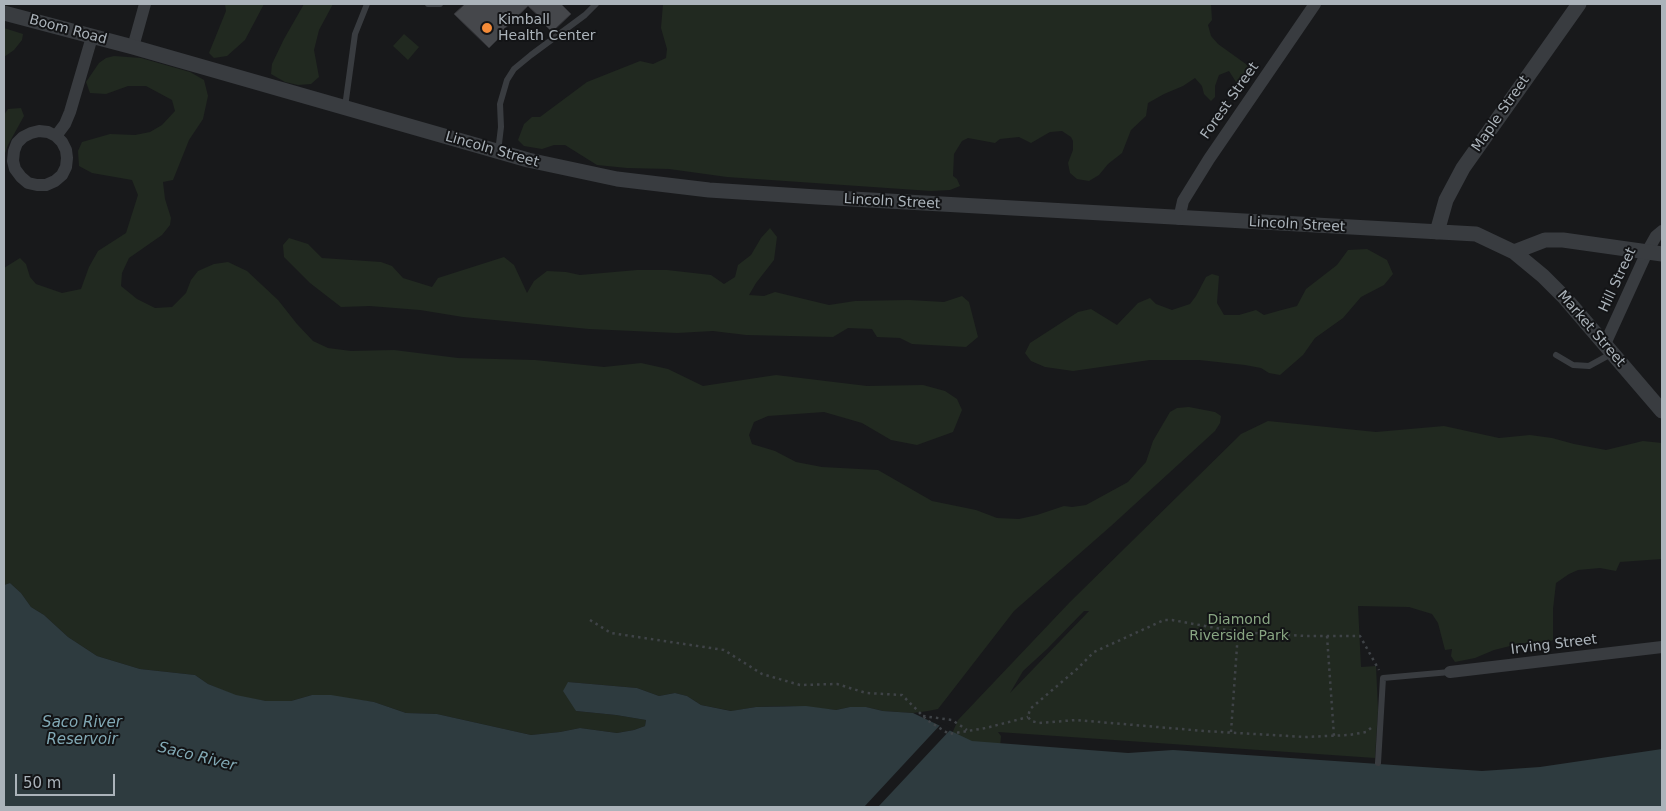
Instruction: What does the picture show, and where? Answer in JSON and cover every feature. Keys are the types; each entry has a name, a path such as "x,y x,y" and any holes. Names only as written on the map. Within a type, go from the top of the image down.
{"street":[{"path":"133,47 145,4"},
{"name":"Forest Street","path":"1179,219 1183,200 1208,158 1315,4"},
{"name":"Maple Street","path":"1437,232 1446,200 1462,168 1579,4"},
{"name":"Boom Road","path":"4,13 133,47"},
{"path":"56,136 70,112 92,37"},
{"name":"Lincoln Street","path":"133,47 498,152 557,167 617,179 709,190 1179,219 1476,234 1514,252"},
{"path":"40,131 56,136 66,150 66,167 62,175 46,185 37,185 21,177 15,169 13,160 14,151 23,137 40,131"},
{"name":"Hill Street","path":"1609,348 1655,253 1656,236 1662,231"},
{"path":"1514,252 1536,243 1563,240 1655,253"},
{"name":"Market Street","path":"1514,252 1565,298 1662,411"},
{"name":"Irving Street","path":"1450,672 1662,647"}],"lane":[{"path":"345,108 355,34 367,4"},
{"path":"428,4 440,4"},
{"path":"498,152 501,128 500,104 507,80 514,69 585,15 596,4"},
{"path":"1556,355 1573,365 1589,366 1609,348"},
{"path":"1378,764 1383,678 1450,672"}],"path":[{"path":"590,620 611,633 724,650 762,674 800,685 837,684 866,693 902,695 923,716 949,734 1028,717"},
{"path":"1028,717 1030,709 1094,652 1164,620 1238,632 1360,636 1383,678"},
{"path":"1231,732 1238,632"},
{"path":"1328,636 1334,736"},
{"path":"923,716 952,720 968,731"},
{"path":"1028,717 1031,721 1039,723 1076,720 1305,737 1366,732 1381,718"}],"green space":[{"path":"225,4 264,4 245,40 227,56 214,58 209,53 226,11"},
{"path":"304,4 333,4 319,30 314,50 319,77 311,84 298,85 285,82 271,74 272,64"},
{"path":"663,4 1211,4 1212,20 1208,25 1211,36 1218,44 1250,67 1252,76 1245,85 1236,82 1229,71 1219,75 1215,86 1215,97 1211,101 1204,94 1202,86 1195,78 1148,103 1146,116 1131,130 1122,153 1108,164 1099,175 1089,181 1077,179 1070,173 1068,163 1073,150 1073,141 1071,137 1062,131 1050,132 1031,143 1019,137 1000,139 995,143 968,138 962,141 954,154 953,176 957,179 960,186 950,190 931,191 727,177 669,169 597,165 565,145 554,145 542,149 524,146 518,140 524,124 532,117 540,117 587,82 640,61 653,64 666,58 667,49 661,28"},
{"path":"4,28 23,34 22,40 14,50 4,57"},
{"path":"404,34 419,47 408,60 393,46"},
{"path":"114,56 141,58 190,72 204,80 208,96 203,119 189,140 173,180 163,182 165,199 171,218 170,225 162,235 129,258 122,273 121,286 137,299 155,308 172,307 186,293 191,280 198,271 214,264 228,262 247,271 278,300 313,341 328,348 351,351 394,350 458,358 535,360 604,367 641,363 668,369 703,386 776,375 867,386 923,385 945,391 957,399 962,410 953,432 917,445 891,440 862,423 824,412 768,416 754,422 749,435 752,444 775,451 796,462 822,467 878,470 932,501 976,510 997,518 1019,519 1064,506 1086,505 1128,482 1146,462 1153,441 1170,412 1177,408 1189,407 1215,412 1221,416 1220,423 1215,431 1111,526 1014,611 938,709 913,713 883,711 866,707 850,707 836,710 787,706 756,707 732,711 701,705 687,696 675,693 659,696 637,688 568,682 576,711 646,720 645,726 617,733 580,728 531,735 437,714 406,713 374,702 312,695 291,701 266,701 236,696 208,684 195,675 140,669 97,656 68,637 44,615 31,607 21,593 10,583 4,585 4,268 20,258 26,264 30,277 36,284 62,293 81,289 89,267 98,251 126,233 138,195 132,180 92,173 79,166 78,151 82,142 110,134 135,135 150,132 162,125 175,111 172,100 146,86 128,86 106,94 90,93 86,82 99,63 106,58"},
{"path":"21,108 24,116 4,156 4,115 8,109"},
{"path":"770,228 777,237 774,260 749,295 764,296 775,292 829,305 855,301 909,300 944,302 962,296 969,302 978,337 966,347 912,344 900,338 877,337 872,329 848,328 833,337 746,335 713,331 677,333 589,329 370,306 341,307 310,283 284,257 283,245 289,238 308,244 322,258 381,262 392,266 403,278 432,287 438,278 504,257 514,265 527,293 534,281 547,271 580,275 637,270 667,270 711,275 724,284 735,277 738,265 751,255 761,238"},
{"path":"1367,249 1387,260 1393,274 1384,285 1361,297 1343,318 1315,338 1303,355 1280,375 1269,373 1261,368 1245,365 1199,360 1150,360 1073,371 1045,367 1031,361 1025,353 1030,343 1078,312 1091,309 1117,325 1138,303 1150,298 1156,304 1172,310 1190,304 1206,277 1212,274 1219,276 1217,303 1224,315 1239,315 1256,310 1264,315 1297,306 1306,289 1337,265 1348,250"},
{"name":"Diamond Riverside Park","path":"1268,421 1376,432 1444,426 1499,438 1530,435 1552,438 1606,450 1643,441 1662,443 1662,559 1620,562 1616,571 1600,568 1578,570 1569,574 1556,583 1553,609 1553,640 1541,645 1522,643 1494,650 1475,658 1455,662 1451,656 1452,649 1445,650 1438,623 1432,614 1409,607 1358,606 1361,667 1376,666 1378,710 1375,758 998,732 1001,736 1000,748 950,738 958,720 1070,602 1241,434","holes":["1084,611 1089,611 1010,693 1023,671"]}],"water":[{"name":"Saco River Reservoir","path":"10,583 21,593 31,607 44,615 68,637 97,656 140,669 195,675 208,684 236,695 266,701 291,701 312,695 331,695 374,702 406,713 437,714 531,735 580,728 617,733 645,726 646,720 576,711 563,691 568,682 637,688 659,696 675,693 687,696 701,705 731,711 756,707 806,706 836,710 850,707 866,707 883,711 913,713 972,741 1128,753 1173,750 1482,771 1540,767 1662,749 1662,807 4,807 4,585"}],"pier":[{"path":"942,723 952,728 878,807 864,807"}],"building":[{"name":"Kimball Health Center","path":"465,4 561,4 571,14 552,32 544,24 545,22 528,6 499,34 501,36 489,48 454,14"}],"place":[{"name":"Kimball Health Center","path":"487,28"}],"water label":[{"name":"Saco River","path":"197,757"}]}
